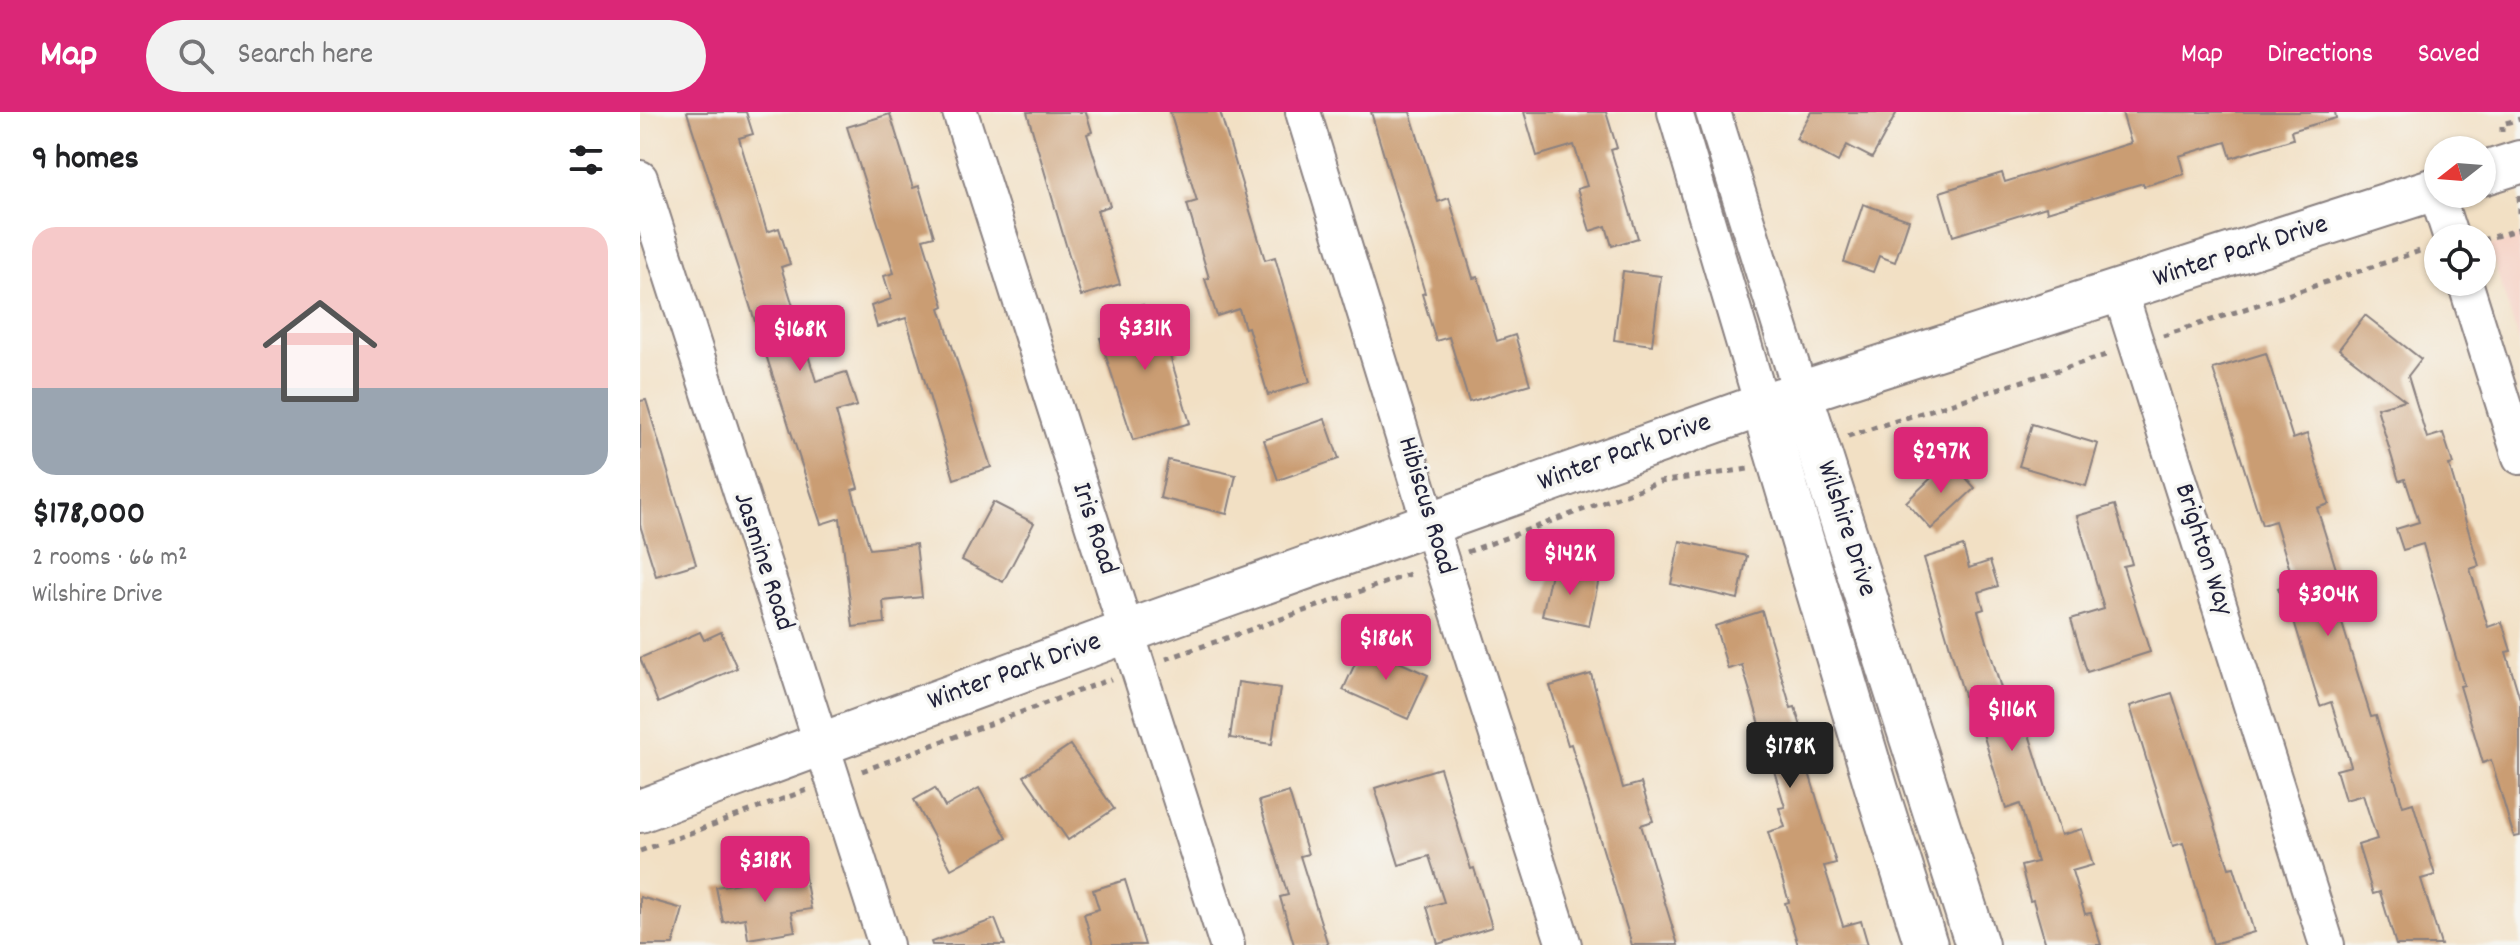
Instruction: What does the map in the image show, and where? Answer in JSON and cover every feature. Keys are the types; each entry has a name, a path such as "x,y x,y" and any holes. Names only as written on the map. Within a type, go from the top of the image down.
{"street":[{"name":"Iris Road","path":"960,112 1227,945"},
{"name":"Hibiscus Road","path":"1303,112 1564,945"},
{"name":"Wilshire Drive","path":"1675,112 1926,945"},
{"name":"Wilshire Drive","path":"1713,112 1977,945"},
{"path":"2496,170 2520,162"},
{"name":"Jasmine Road","path":"640,178 886,945"},
{"name":"Winter Park Drive","path":"640,811 1126,632 1762,405 2424,193"},
{"name":"Brighton Way","path":"2120,292 2327,945"},
{"path":"2469,296 2520,457"},
{"path":"1877,790 1922,773"}],"path":[{"path":"2519,193 2520,213"},
{"path":"2496,236 2520,229"},
{"path":"2149,341 2424,249"},
{"path":"1841,437 2118,351"},
{"path":"1459,556 1659,482 1758,468"},
{"path":"1156,663 1422,570"},
{"path":"852,775 1113,679"},
{"path":"640,851 811,789"}],"shaded area":[{"path":"2520,236 2520,345 2496,269 2496,245"}],"building":[{"path":"687,112 746,112 753,134 739,138 767,232 779,228 790,264 781,267 816,381 846,372 857,406 836,412 858,488 852,490 870,549 916,544 922,597 883,601 885,623 853,627 840,518 821,524"},
{"path":"1027,112 1086,112 1092,132 1087,134 1110,206 1097,210 1120,284 1081,296"},
{"path":"1170,112 1220,112 1265,260 1275,257 1310,382 1268,395 1248,327 1245,328 1239,309 1217,316 1187,204 1197,201"},
{"path":"1371,112 1410,112 1438,202 1449,198 1473,278 1478,277 1497,341 1515,335 1530,384 1469,402 1449,337 1436,341 1422,294 1425,293"},
{"path":"1524,112 1606,112 1617,148 1611,150 1638,238 1612,246 1606,226 1590,231 1577,189 1587,186 1574,145 1537,156"},
{"path":"1811,112 1897,112 1872,158 1847,145 1838,162 1796,139"},
{"path":"2122,112 2335,112 2336,118 2291,131 2293,139 2231,158 2226,142 2179,156 2184,174 2047,212 2046,207 1953,236 1940,192 2002,173 2005,182 2131,143"},
{"path":"890,114 913,188 919,186 934,236 923,239 944,306 940,308 991,467 954,479 906,318 877,327 871,306 891,299 884,276 894,273 847,127"},
{"path":"1863,204 1909,220 1895,262 1879,256 1873,272 1844,262"},
{"path":"1623,271 1661,276 1652,345 1614,340"},
{"path":"1143,305 1148,321 1167,315 1179,353 1170,356 1190,423 1133,440 1100,338 1116,333 1110,315"},
{"path":"2365,315 2421,359 2408,376 2427,438 2443,433 2453,464 2449,465 2479,566 2470,569 2488,627 2502,622 2511,651 2506,652 2520,699 2520,836 2514,837 2491,760 2483,763 2423,544 2403,550 2396,529 2419,522 2405,479 2399,481 2377,408 2405,400 2339,349"},
{"path":"2266,353 2293,439 2307,434 2329,504 2317,508 2347,604 2337,607 2371,717 2376,716 2403,806 2413,803 2435,875 2421,879 2441,945 2396,945 2380,892 2373,894 2358,845 2377,839 2363,795 2345,800 2336,770 2351,766 2331,702 2320,706 2294,621 2289,622 2278,588 2294,583 2275,521 2262,525 2213,369"},
{"path":"646,400 696,564 656,576 640,525 640,401"},
{"path":"1325,419 1339,459 1278,480 1264,440"},
{"path":"2032,424 2098,444 2086,486 2019,466"},
{"path":"1168,460 1236,475 1227,514 1160,498"},
{"path":"1950,460 1975,488 1931,529 1906,502"},
{"path":"993,502 1034,523 1003,582 962,560"},
{"path":"2115,505 2132,564 2123,566 2150,652 2087,672 2071,619 2104,609 2077,516"},
{"path":"1680,541 1747,556 1738,599 1671,584"},
{"path":"1963,546 1969,568 1990,561 1998,586 1979,592 1984,609 1978,611 2014,732 2027,728 2061,835 2082,829 2093,865 2072,871 2085,914 2091,913 2101,945 2046,945 2033,900 2030,901 2021,866 2037,862 2020,804 2006,809 1977,714 1970,716 1924,558"},
{"path":"1552,568 1599,578 1589,626 1542,616"},
{"path":"1762,611 1791,708 1795,707 1814,767 1808,769 1836,863 1824,866 1843,926 1861,921 1868,945 1798,945 1768,832 1785,827 1779,808 1785,807 1742,665 1728,669 1715,626"},
{"path":"700,632 704,640 721,632 737,668 658,703 640,658"},
{"path":"1363,646 1428,675 1408,719 1343,690"},
{"path":"1591,674 1623,788 1641,783 1653,821 1641,825 1678,945 1632,945 1571,744 1568,745 1550,686"},
{"path":"1238,682 1280,688 1272,744 1230,738"},
{"path":"2172,693 2229,868 2234,867 2254,932 2213,944 2183,843 2173,846 2130,706"},
{"path":"1070,745 1114,809 1068,840 1024,776"},
{"path":"1440,768 1492,927 1438,944 1427,907 1444,902 1429,856 1399,865 1375,788"},
{"path":"935,788 945,807 979,788 1007,838 951,869 914,800"},
{"path":"1289,792 1308,854 1300,856 1328,945 1294,945 1280,897 1288,895 1259,801"},
{"path":"804,872 811,909 791,912 795,931 748,939 745,918 723,922 716,887"},
{"path":"1125,880 1145,945 1093,945 1084,914 1099,909 1093,890"},
{"path":"640,897 683,909 673,945 640,945"},
{"path":"995,919 1005,945 932,945 931,942"}]}
